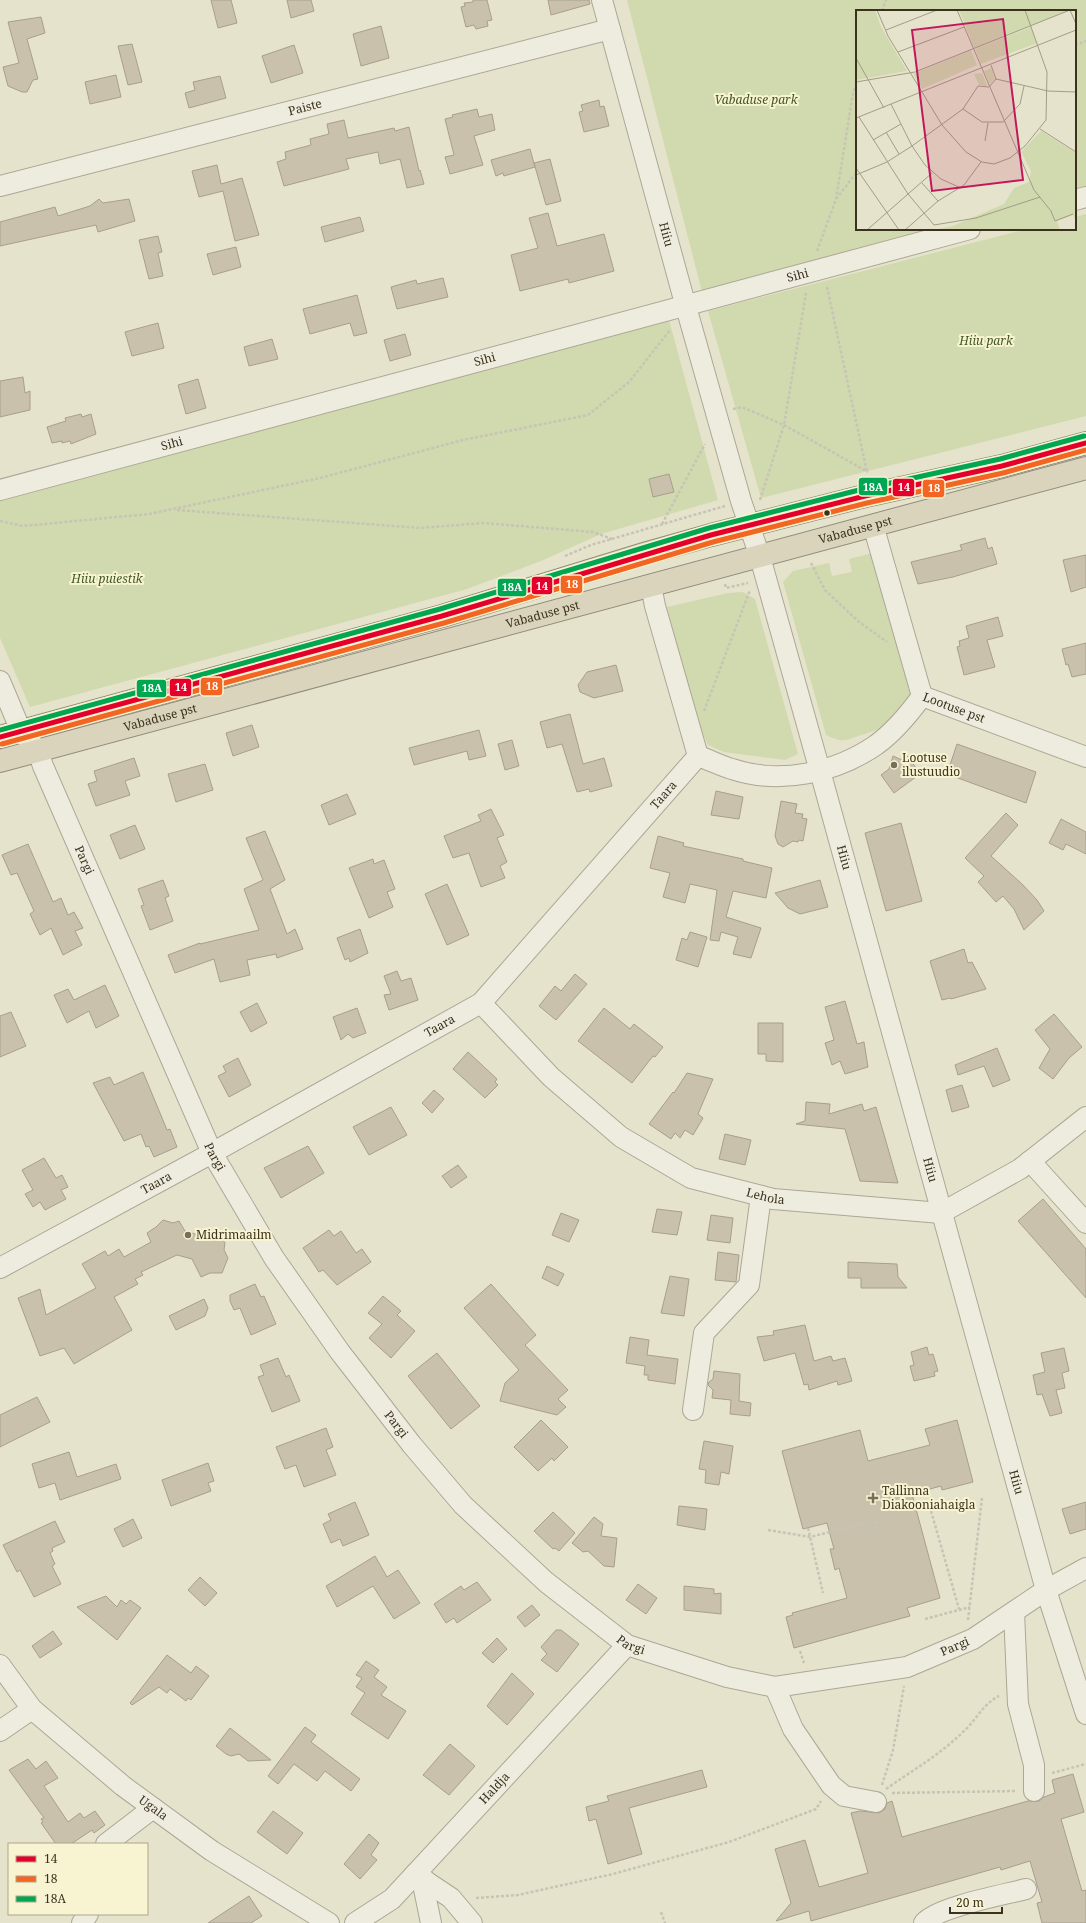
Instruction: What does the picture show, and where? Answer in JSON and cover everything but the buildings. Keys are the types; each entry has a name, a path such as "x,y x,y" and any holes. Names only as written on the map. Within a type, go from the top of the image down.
{"highway":[{"name":"Vabaduse pst","path":"0,737 442,616 647,553 865,496 1002,466 1086,443"},
{"name":"Vabaduse pst","path":"0,761 1086,468"}],"street":[{"name":"Hiiu","path":"602,0 686,307 748,526 760,557 820,771 1046,1590 1086,1714"},
{"name":"Paiste","path":"0,186 610,29"},
{"path":"1076,200 1086,197"},
{"name":"Sihi","path":"0,490 686,307 966,230"},
{"path":"873,525 922,696"},
{"path":"651,586 657,613 698,756 733,770 771,776 796,775 820,771"},
{"path":"0,680 21,731 38,751"},
{"name":"Lootuse pst","path":"820,771 850,761 877,745 906,718 922,696 1086,757"},
{"name":"Pargi","path":"38,751 43,766 212,1153 274,1258 340,1352 412,1445 463,1505 541,1577 627,1645 727,1677 775,1687 907,1667 973,1640 1046,1590 1086,1568"},
{"name":"Taara","path":"0,1268 212,1153 480,1003 698,756"},
{"name":"Lehola","path":"480,1003 551,1077 621,1137 691,1178 773,1199 941,1213"},
{"path":"941,1213 1020,1169 1086,1117"},
{"path":"1030,1161 1086,1223"},
{"path":"693,1410 704,1333 749,1285 761,1196"},
{"path":"1014,1612 1018,1704 1034,1765 1034,1791"},
{"name":"Haldja","path":"355,1923 392,1899 420,1877 627,1645"},
{"name":"Ugala","path":"0,1665 32,1709 123,1786 212,1851 330,1923"},
{"path":"775,1687 793,1729 831,1785 844,1796 878,1798"},
{"path":"0,1730 32,1709"},
{"path":"107,1843 154,1808"},
{"path":"420,1877 451,1898 472,1923"},
{"path":"420,1877 431,1923"},
{"path":"924,1923 928,1918 948,1910 1026,1889"}],"path":[{"path":"882,10 886,0"},
{"path":"1076,45 1086,41"},
{"path":"760,501 784,425 816,271 836,199 853,93 856,84"},
{"path":"836,199 856,173"},
{"path":"816,271 869,477"},
{"path":"0,521 23,526 149,514 320,478 463,440 588,415 629,382 671,328"},
{"path":"730,409 742,407 784,425 867,472"},
{"path":"662,525 708,439"},
{"path":"173,509 421,528 483,523 594,532 612,539"},
{"path":"811,563 825,590 858,621 888,642"},
{"path":"704,713 753,582"},
{"path":"968,1622 982,1498"},
{"path":"931,1511 959,1609"},
{"path":"768,1530 810,1537 875,1521 878,1535"},
{"path":"808,1528 823,1593"},
{"path":"925,1619 970,1606"},
{"path":"800,1651 806,1669"},
{"path":"878,1798 893,1750 907,1667"},
{"path":"878,1798 940,1752 965,1730 991,1699 1004,1694 1018,1694"},
{"path":"878,1798 1034,1791 1050,1774 1086,1764"},
{"path":"451,1898 518,1895 614,1874 730,1842 816,1809 831,1785"},
{"path":"661,1912 665,1923"}],"green space":[{"name":"Vabaduse park","path":"627,0 1086,0 1086,194 1076,196 1076,10 856,10 856,230 943,230 702,292"},
{"name":"Hiiu park","path":"1086,214 1086,416 761,498 708,311 1023,230 1076,230 1076,217"},
{"name":"Hiiu puiestik","path":"669,320 718,500 601,534 541,561 467,589 30,707 0,638 0,500"},
{"path":"873,553 910,694 901,711 892,722 886,726 850,739 840,740 826,735 783,582 793,571 829,563 832,576 852,572 849,559"},
{"path":"743,592 755,599 798,754 785,760 724,752 708,745 696,719 667,607 728,593"}],"transit line":[{"name":"18A","path":"0,730 440,609 709,528 863,489 1000,459 1084,436"},
{"name":"14","path":"0,737 442,616 711,535 865,496 1002,466 1086,443"},
{"name":"18","path":"2,744 444,623 713,542 867,503 1003,473 1086,450"}],"place":[{"name":"Lootuse ilustuudio","path":"894,765"},
{"name":"Midrimaailm","path":"188,1235"},
{"name":"Tallinna Diakooniahaigla","path":"873,1498"}]}
